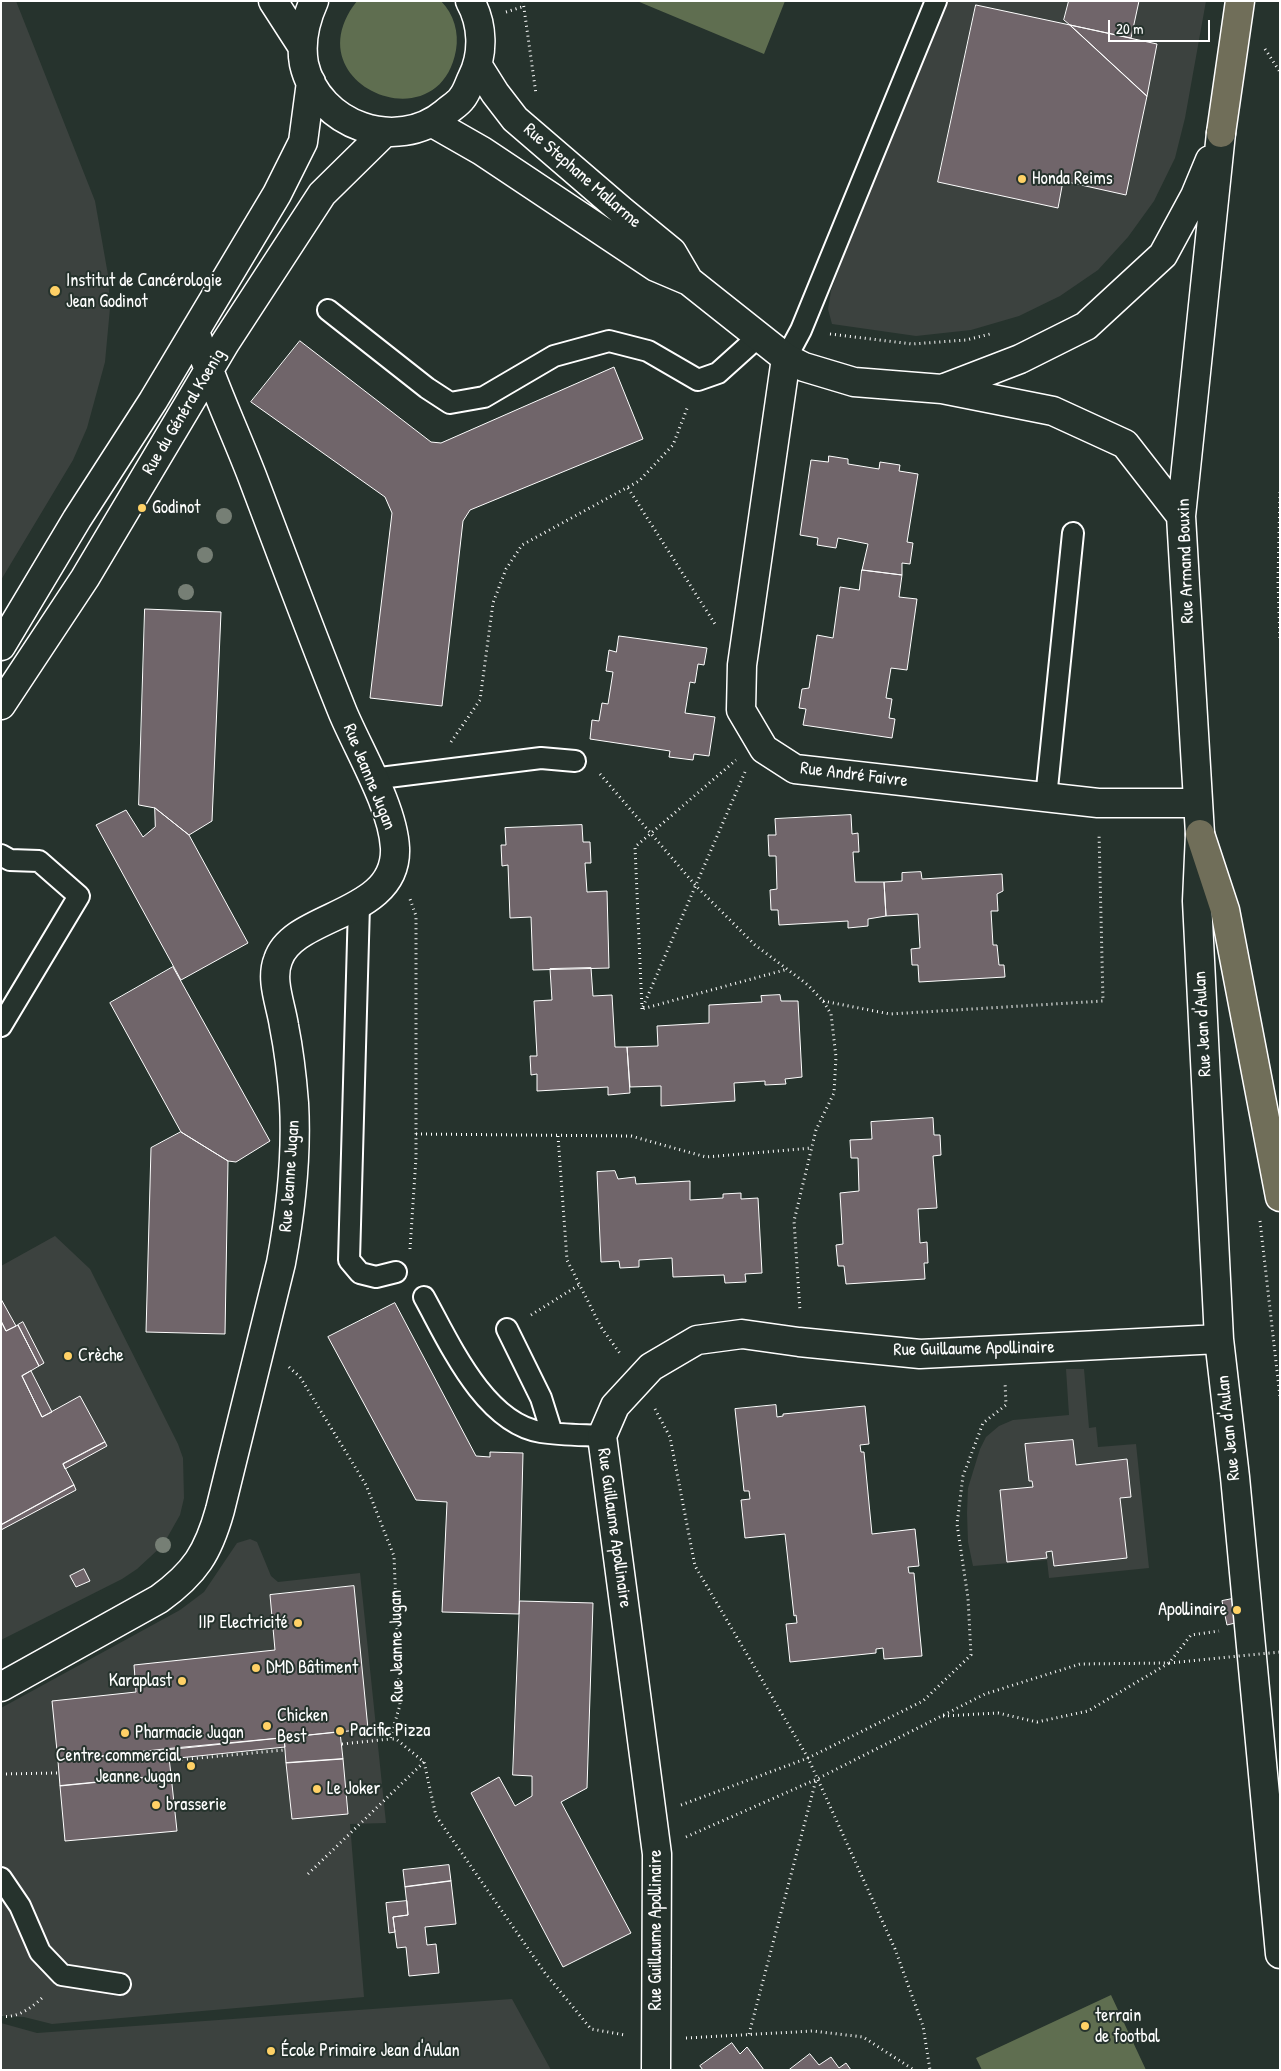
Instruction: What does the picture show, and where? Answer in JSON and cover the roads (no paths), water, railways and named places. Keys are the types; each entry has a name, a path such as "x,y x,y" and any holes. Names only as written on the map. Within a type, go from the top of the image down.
{"main road":[{"path":"1222,133 1240,1"},
{"path":"1200,834 1224,910 1280,1197"}],"street":[{"path":"273,1 302,46"},
{"path":"314,1 306,18 302,46 311,82 328,107 354,125 384,133 409,131 433,123 462,99 478,66 481,43 478,21 470,1"},
{"name":"Rue Stephane Mallarme","path":"478,66 495,93 515,119 672,252 689,282"},
{"name":"Rue du Général Koenig","path":"1,646 77,519 153,401 277,194 303,142 311,82"},
{"name":"Rue Stephane Mallarme","path":"433,123 482,151 656,267 689,282 786,358 804,366 854,382 955,393 1053,411 1124,444 1181,516"},
{"name":"Rue du Général Koenig","path":"1,705 85,578 208,371 322,194 384,133"},
{"name":"Rue Stephane Mallarme","path":"955,393 1086,326 1163,255 1195,196 1222,133"},
{"name":"Rue Armand Bouxin","path":"1197,901 1200,834 1181,516 1222,133"},
{"name":"Rue Jeanne Jugan","path":"1,1687 159,1600 181,1583 195,1568 212,1537 259,1354 288,1224 295,1144 291,1071 276,984 277,961 281,953 296,937 371,896 388,875 395,851 394,836 311,633 252,477 208,371 195,331"},
{"name":"Rue André Faivre","path":"786,358 742,666 742,710 764,749 795,769 1098,803 1198,804"},
{"name":"Rue Jean d'Aulan","path":"1197,901 1219,1340 1235,1477 1280,1954"},
{"name":"Rue Guillaume Apollinaire","path":"656,2070 657,1854 602,1436 615,1406 651,1367 697,1340 742,1334 920,1354 1219,1340"}],"lane":[{"path":"786,358 801,330 936,1"},
{"path":"328,310 427,388 450,403 484,397 554,356 609,341 648,351 698,380 718,373 758,336"},
{"path":"1046,798 1074,533"},
{"path":"372,779 541,758 575,761"},
{"path":"1,855 10,860 39,861 79,896 1,1026"},
{"path":"359,904 349,1260 360,1274 376,1277 396,1272"},
{"path":"424,1297 456,1354 484,1396 511,1420 540,1432 602,1436"},
{"path":"507,1329 541,1398 552,1433"},
{"path":"1,1878 20,1906 40,1952 62,1975 120,1984"}],"place":[{"name":"Honda Reims","path":"1022,179"},
{"name":"Institut de Cancérologie Jean Godinot","path":"55,291"},
{"name":"Godinot","path":"142,508"},
{"name":"Crèche","path":"68,1356"},
{"name":"Apollinaire","path":"1237,1610"},
{"name":"IIP Electricité","path":"298,1623"},
{"name":"DMD Bâtiment","path":"256,1668"},
{"name":"Karaplast","path":"182,1681"},
{"name":"Chicken Best","path":"267,1726"},
{"name":"Pacific Pizza","path":"340,1731"},
{"name":"Pharmacie Jugan","path":"125,1733"},
{"name":"Centre commercial Jeanne Jugan","path":"191,1766"},
{"name":"Le Joker","path":"317,1789"},
{"name":"brasserie","path":"156,1805"},
{"name":"terrain de footbal","path":"1085,2026"},
{"name":"École Primaire Jean d'Aulan","path":"271,2051"}]}
